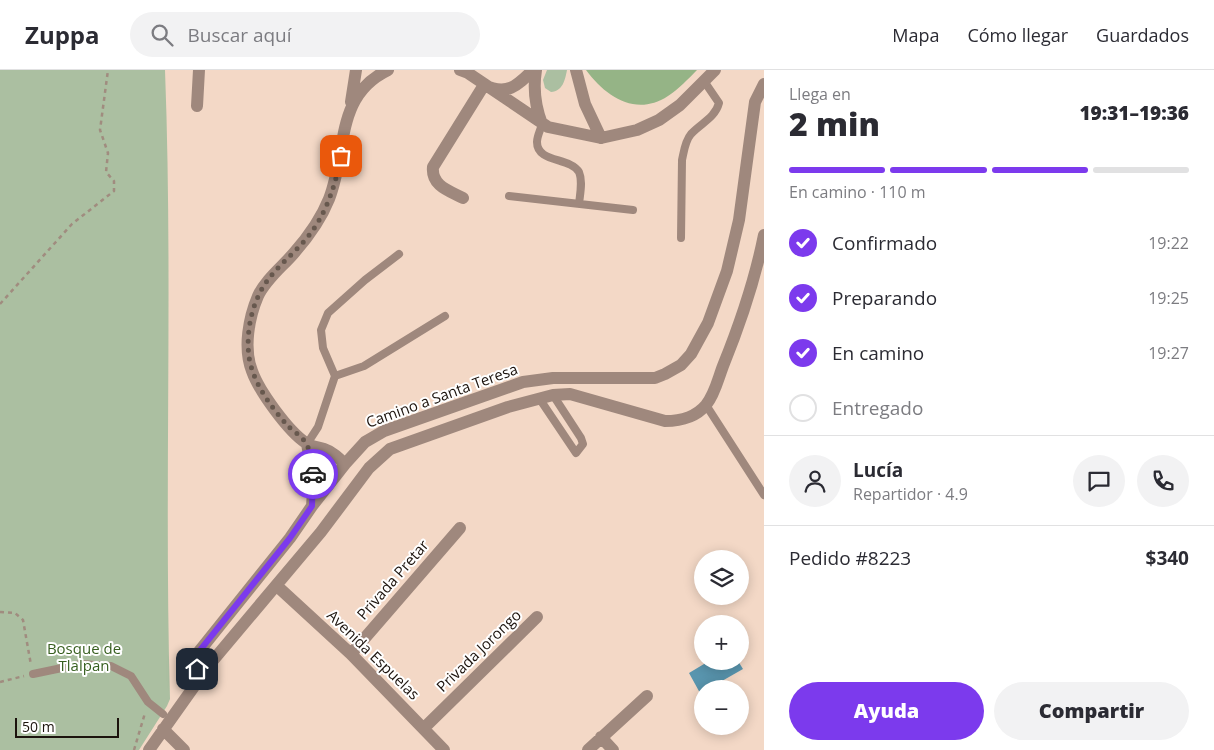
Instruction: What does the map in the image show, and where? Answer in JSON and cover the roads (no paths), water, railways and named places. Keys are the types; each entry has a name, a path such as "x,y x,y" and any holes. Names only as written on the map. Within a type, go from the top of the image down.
{"street":[{"path":"198,106 199,70"},
{"path":"345,464 336,454 306,444 288,426 268,400 251,370 248,339 253,310 265,284 305,241 329,201 338,171 356,70"},
{"path":"350,108 366,86 388,70"},
{"path":"460,70 548,127 600,138 637,130 659,120 680,105 715,70"},
{"path":"484,85 498,90 512,88 535,70"},
{"path":"535,70 536,105 542,124"},
{"path":"576,70 585,104 600,138"},
{"name":"Camino a Santa Teresa","path":"196,684 197,654 290,538 345,464 365,442 384,431 523,382 553,378 655,378 681,365 691,354 708,324 727,271 739,220 755,102 764,84"},
{"path":"463,198 437,183 433,176 433,167 484,85"},
{"path":"706,405 713,393 738,329 764,235"},
{"name":"Camino a Santa Teresa","path":"149,750 210,664 321,532 369,468 390,449 508,407 553,395 570,394 665,421 681,420 690,417 706,405"},
{"path":"306,444 314,479 312,506"},
{"name":"Privada Pretar","path":"350,654 460,528"},
{"name":"Avenida Espuelas","path":"276,586 350,654 444,750"},
{"name":"Privada Jorongo","path":"424,728 537,617"},
{"path":"588,750 647,696"},
{"path":"163,729 184,750"},
{"path":"601,737 613,750"}],"lane":[{"path":"681,238 682,160 684,147 689,135 717,112 719,102 704,81"},
{"path":"542,124 537,141 538,150 543,155 573,166 579,172 581,180 579,204"},
{"path":"509,196 633,210"},
{"path":"306,444 318,427 334,376 323,348 321,330 328,313 365,280 399,254"},
{"path":"334,376 364,366 445,316"},
{"path":"539,398 576,453 582,444 581,438 553,395"},
{"path":"706,405 764,495"},
{"path":"33,674 80,664 111,666 131,676 148,702 162,714"}],"water":[{"path":"694,670 741,670 724,680 694,680 694,682 689,673"}],"park label":[{"name":"Bosque de Tlalpan","path":"84,658"}]}
